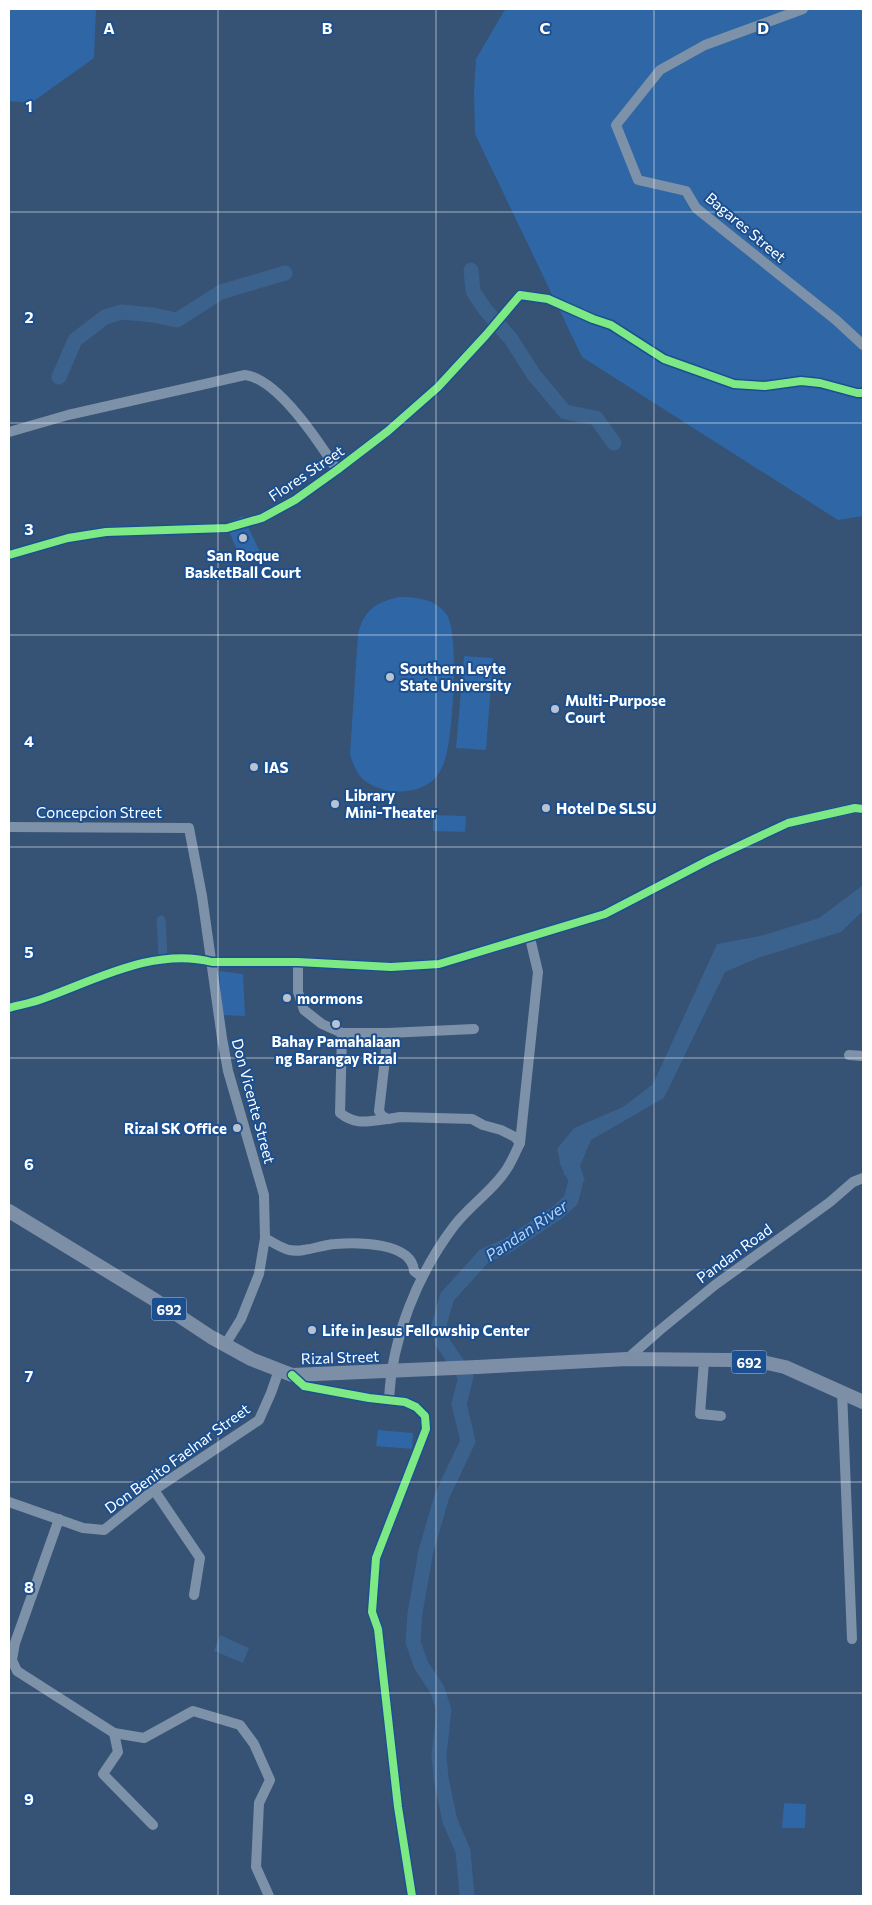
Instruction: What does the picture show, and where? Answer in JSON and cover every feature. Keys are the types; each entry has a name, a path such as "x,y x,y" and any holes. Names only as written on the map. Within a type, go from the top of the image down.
{"main road":[{"name":"Rizal Street","path":"9,1211 225,1345 251,1359 285,1372 339,1373 477,1368 627,1359"},
{"name":"692","path":"627,1359 731,1360 785,1367 863,1402"}],"street":[{"name":"Bagares Street","path":"803,9 705,45 660,70 616,125 638,180 686,191 696,208 821,308 863,345"},
{"name":"Flores Street","path":"9,555 68,538 106,532 227,528 262,518 295,500 388,431 438,387 520,295 548,299 593,320 611,325 664,359 734,384 764,386 801,381 820,383 857,394 863,393"},
{"path":"9,432 68,415 245,375 254,376 281,397 337,470"},
{"path":"9,1008 40,1000 109,973 155,960 201,959 212,962 298,962 391,967 439,964 606,914 709,860 788,823 855,808 863,808"},
{"name":"Concepcion Street","path":"9,827 189,828"},
{"name":"Don Vicente Street","path":"189,828 202,896 228,1071 264,1195 265,1238 259,1274 241,1319 225,1345"},
{"path":"389,1399 403,1326 422,1278 454,1226 508,1168 520,1143 538,972 530,938"},
{"path":"298,962 298,992 304,1010 322,1024 342,1033 474,1029"},
{"path":"342,1033 340,1113 350,1120 360,1122 400,1117 472,1119 483,1125 501,1130 520,1143"},
{"path":"388,1033 380,1111 382,1116 388,1119"},
{"path":"849,1055 863,1056"},
{"name":"Pandan Road","path":"627,1359 715,1284 830,1202 853,1182 863,1178"},
{"path":"265,1238 288,1250 302,1250 333,1244 359,1243 389,1248 400,1251 412,1261 414,1271 422,1278"},
{"path":"704,1361 700,1414 721,1416"},
{"path":"285,1372 304,1386 369,1398 405,1402 416,1407 425,1416 426,1429 376,1558 372,1612 378,1630 398,1807 412,1896"},
{"name":"Don Benito Faelnar Street","path":"9,1502 83,1528 104,1530 154,1490 259,1420 271,1393 285,1372"},
{"path":"842,1391 852,1640"},
{"path":"154,1490 200,1558 194,1595"},
{"path":"59,1519 15,1643 12,1660 17,1671 114,1733 144,1738 193,1711 240,1725 254,1744 270,1780 259,1803 256,1866 269,1896"},
{"path":"114,1733 118,1752 103,1774 153,1825"}],"shaded area":[{"path":"9,9 96,9 94,58 31,103 9,101"},
{"path":"508,9 863,9 863,516 838,520 582,357 475,134 474,91 476,59 504,11"},
{"name":"San Roque BasketBall Court","path":"243,516 260,552 241,560 226,524"},
{"path":"399,597 432,602 447,615 451,625 453,641 454,681 449,739 441,770 430,783 422,787 412,790 391,791 381,789 364,780 357,771 350,754 358,634 364,619 372,608"},
{"path":"464,656 493,658 486,750 456,748"},
{"path":"433,815 466,816 465,832 433,831"},
{"path":"863,885 863,911 841,932 758,958 725,972 664,1098 591,1140 580,1166 585,1181 564,1175 557,1149 574,1128 623,1107 653,1084 717,944 760,936 819,918"},
{"path":"219,971 243,974 245,1016 222,1015"},
{"path":"378,1430 413,1433 412,1449 376,1446"},
{"path":"220,1635 249,1648 243,1663 214,1651"},
{"path":"784,1803 806,1804 805,1828 782,1828"}],"waterway":[{"path":"471,270 473,291 484,308 511,339 534,375 565,412 596,418 614,443"},
{"path":"59,377 75,340 105,317 121,312 153,315 177,320 221,292 285,273"},
{"path":"161,920 163,958"},
{"name":"Pandan River","path":"467,1896 463,1851 450,1821 441,1778 439,1755 444,1710 437,1689 421,1665 413,1642 415,1613 426,1551 442,1496 468,1441 459,1404 466,1377 443,1343 439,1325 447,1297 484,1256 507,1246 558,1212 571,1200 576,1180 567,1161"}],"cycle path":[{"path":"9,555 68,538 106,532 227,528 262,518 295,500 388,431 438,387 520,295 548,299 611,325 664,359 734,384 765,386 801,381 820,383 863,393"},
{"path":"9,1008 42,999 126,968 147,962 169,959 212,962 298,962 391,967 439,964 605,914 709,860 788,823 855,808 863,809"},
{"path":"292,1375 304,1386 369,1398 405,1402 416,1407 425,1416 426,1429 376,1558 372,1612 378,1629 398,1807 412,1896"}],"place":[{"name":"San Roque BasketBall Court","path":"243,538"},
{"name":"Southern Leyte State University","path":"390,677"},
{"name":"Multi-Purpose Court","path":"555,709"},
{"name":"IAS","path":"254,767"},
{"name":"Library Mini-Theater","path":"335,804"},
{"name":"Hotel De SLSU","path":"546,808"},
{"name":"mormons","path":"287,998"},
{"name":"Bahay Pamahalaan ng Barangay Rizal","path":"336,1024"},
{"name":"Rizal SK Office","path":"237,1128"},
{"name":"Life in Jesus Fellowship Center","path":"312,1330"}]}
